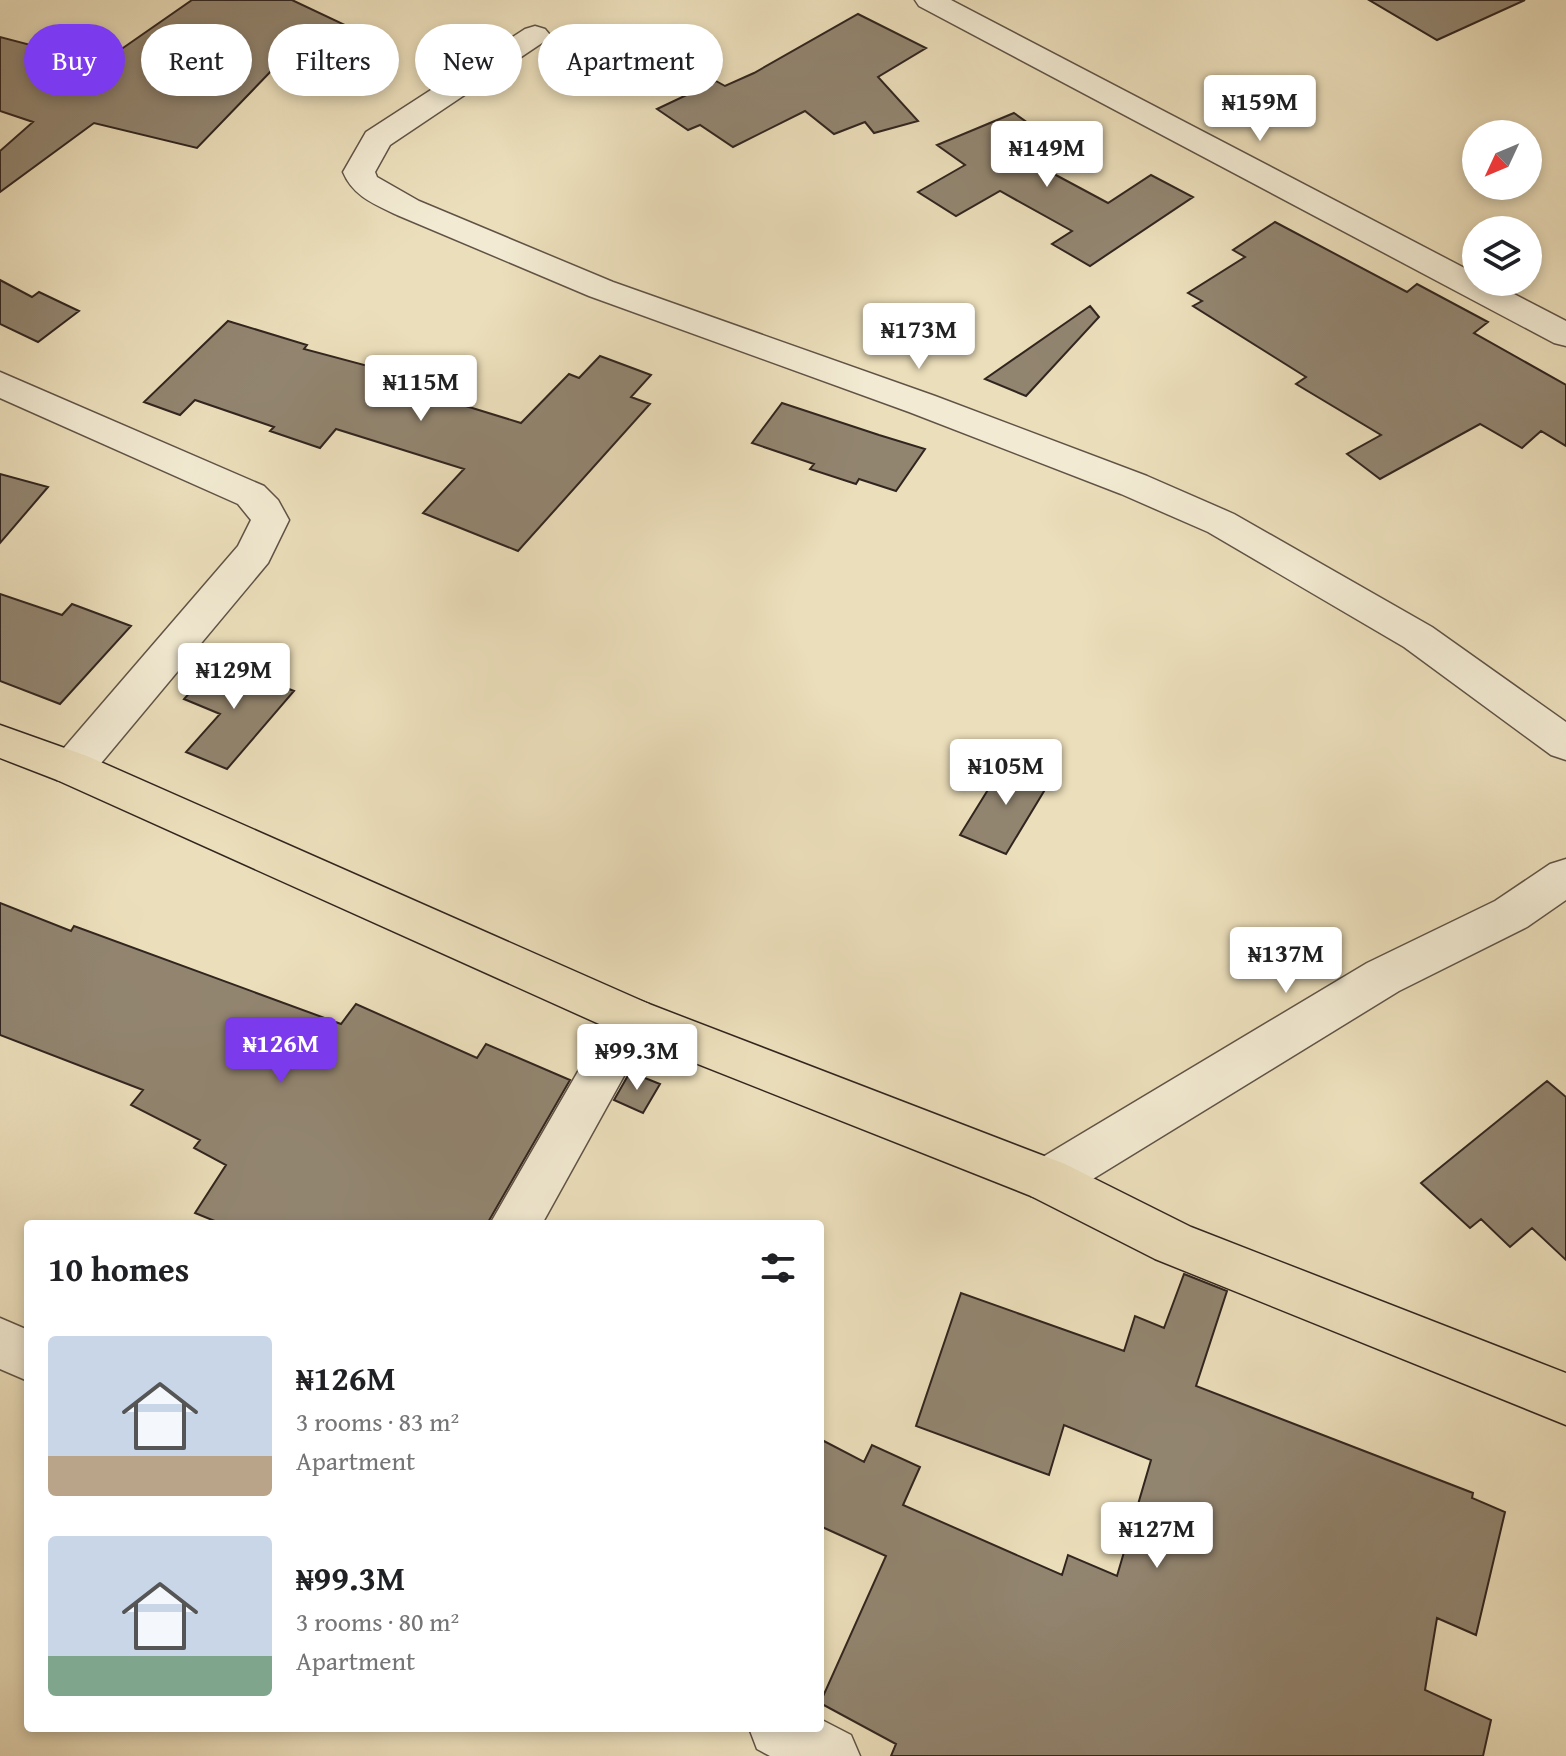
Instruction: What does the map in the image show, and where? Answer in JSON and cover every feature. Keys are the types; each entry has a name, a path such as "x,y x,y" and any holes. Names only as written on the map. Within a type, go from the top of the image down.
{"main road":[{"path":"0,741 72,768 633,1018 1048,1180 1173,1243 1566,1399"}],"street":[{"path":"929,0 1566,335"},
{"path":"535,35 377,139 359,172 363,182 408,208 601,289 922,404 1134,485 1221,523 1418,637 1566,744"},
{"path":"0,384 251,495 265,509 270,520 254,553 72,768"},
{"path":"1048,1180 1383,977 1511,914 1566,877"},
{"path":"517,1220 633,1018"},
{"path":"0,1343 24,1354"},
{"path":"785,1732 830,1756"}],"building":[{"path":"192,0 292,0 343,24 268,24 268,74 252,91 252,24 157,24"},
{"path":"1369,0 1525,0 1437,40"},
{"path":"858,14 926,48 878,77 918,121 874,133 865,122 834,134 805,111 733,147 700,125 688,130 657,109 684,96 723,96 723,85 754,73"},
{"path":"141,35 141,96 247,96 197,148 94,123 0,192 0,151 33,122 0,111 0,37 24,43 24,96 125,96 125,47"},
{"path":"1014,113 1059,145 1026,159 1108,203 1151,175 1193,197 1090,266 1052,244 1072,231 1000,191 956,216 918,192 965,165 937,145"},
{"path":"1275,222 1407,292 1417,284 1488,322 1474,333 1566,385 1566,446 1541,431 1522,448 1480,424 1380,479 1347,454 1381,435 1296,384 1306,377 1193,306 1202,301 1188,293 1245,257 1233,250"},
{"path":"0,280 32,297 39,292 79,311 38,342 0,324"},
{"path":"1090,306 1099,317 1026,396 985,379"},
{"path":"228,321 307,345 304,349 398,374 391,383 521,423 569,374 579,378 600,356 651,375 631,397 650,404 518,551 423,513 464,469 336,429 320,448 270,431 274,427 195,400 180,415 144,402"},
{"path":"782,403 925,449 896,491 859,479 856,484 810,469 814,464 752,443"},
{"path":"0,474 48,487 0,543"},
{"path":"0,594 62,615 72,604 131,626 60,704 0,681"},
{"path":"218,661 294,691 227,769 186,752 220,714 184,699"},
{"path":"1007,759 1052,778 1006,854 960,835"},
{"path":"0,903 71,931 74,926 341,1024 356,1004 477,1058 486,1044 570,1080 489,1220 212,1220 195,1213 226,1165 194,1148 200,1140 131,1105 143,1090 0,1035"},
{"path":"630,1072 660,1084 643,1113 614,1100"},
{"path":"1547,1081 1566,1097 1566,1260 1532,1228 1510,1247 1481,1219 1470,1228 1421,1183"},
{"path":"1184,1274 1227,1291 1196,1386 1473,1493 1472,1498 1505,1512 1476,1635 1437,1618 1425,1690 1491,1720 1483,1756 891,1756 896,1744 824,1705 824,1694 886,1556 824,1528 824,1441 864,1462 872,1445 920,1467 903,1505 1062,1575 1068,1555 1117,1576 1151,1460 1064,1425 1049,1475 916,1426 961,1293 1124,1351 1135,1316 1164,1328"}]}
